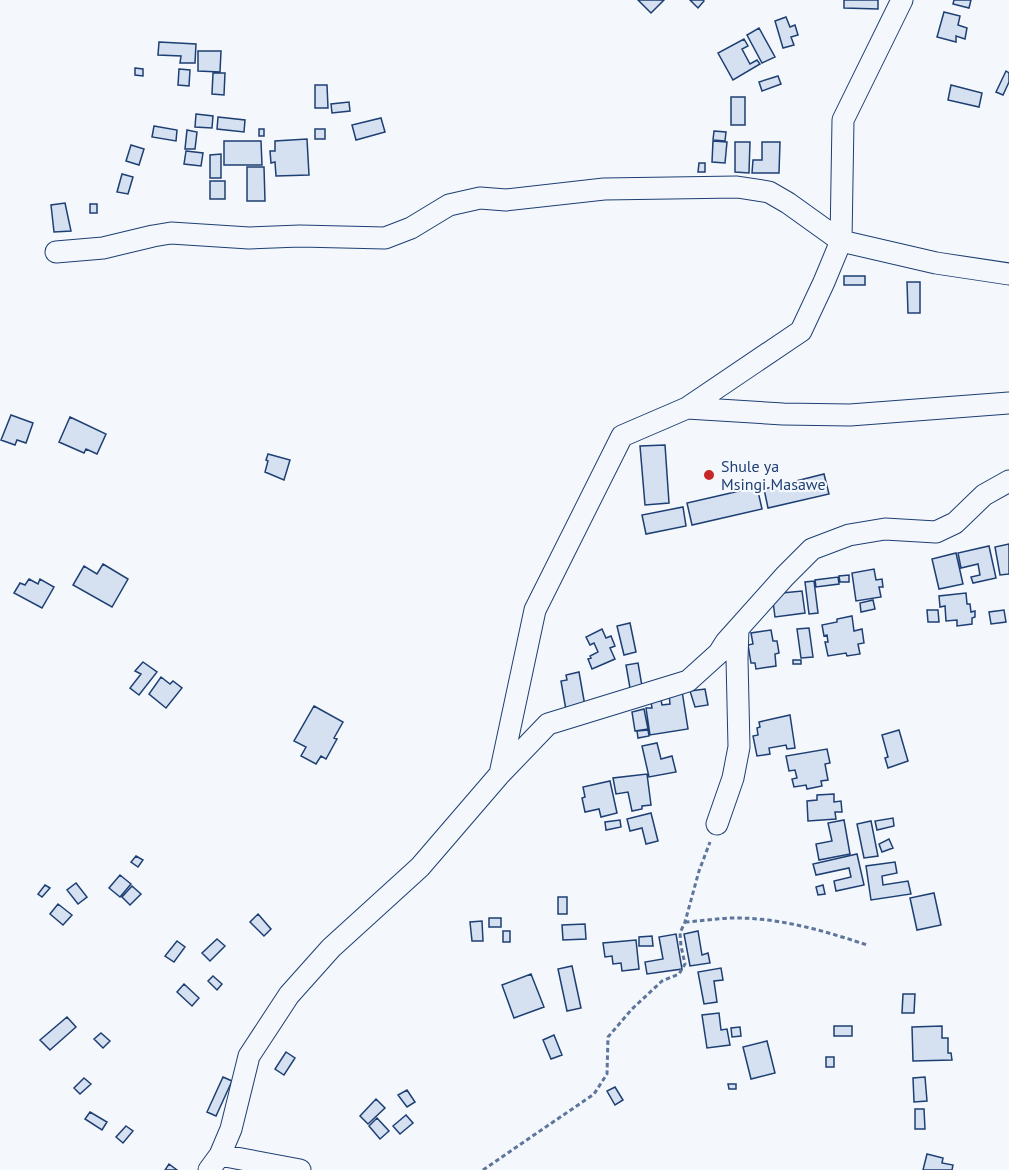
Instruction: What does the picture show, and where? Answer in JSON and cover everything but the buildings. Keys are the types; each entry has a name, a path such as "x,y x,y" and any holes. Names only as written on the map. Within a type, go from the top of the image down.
{"street":[{"path":"500,774 535,610 622,435 687,408 801,331 841,241 843,120 902,0"},
{"path":"56,252 103,248 171,233 249,238 300,236 385,238 411,228 449,205 480,198 506,200 604,189 737,187 769,192 841,241 936,263 1009,274"},
{"path":"687,408 850,416 1009,403"},
{"path":"300,1170 215,1162 231,1130 249,1056 289,995 331,948 420,867 500,774 548,724 688,681 719,653 738,628 812,549 849,535 885,529 936,532 955,523 984,495 1009,481"},
{"path":"717,824 733,778 739,747 738,628"}],"path":[{"path":"483,1170 594,1094 607,1074 608,1037 632,1009 662,981 679,974 685,964 680,933 699,870 717,824"},
{"path":"685,922 735,918 774,921 832,933 867,945"}],"place":[{"name":"Shule ya Msingi Masawe","path":"709,475"}]}
